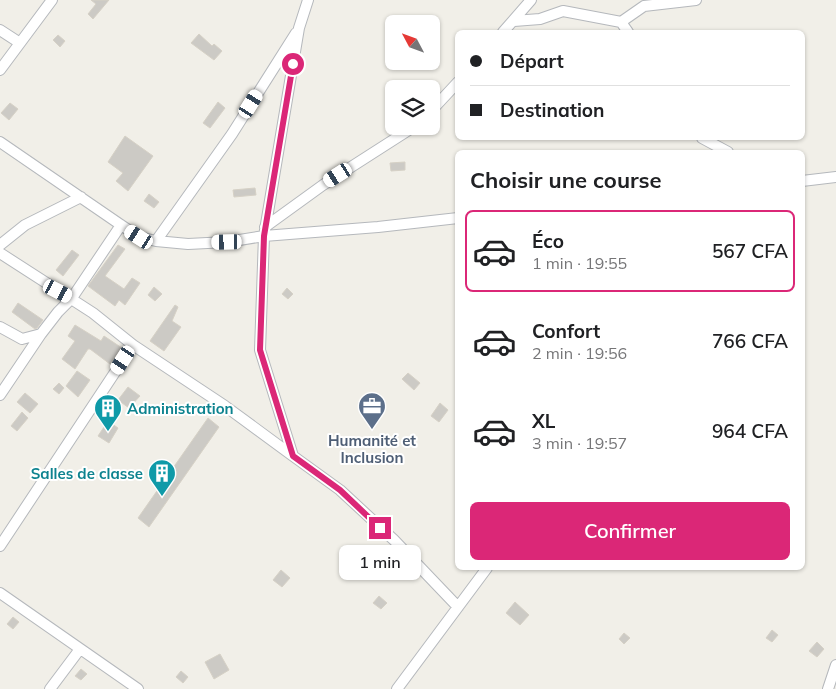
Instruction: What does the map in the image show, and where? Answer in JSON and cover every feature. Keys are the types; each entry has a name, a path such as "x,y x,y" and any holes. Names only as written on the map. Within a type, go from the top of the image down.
{"street":[{"path":"0,70 52,0"},
{"path":"293,456 260,350 265,232 299,28 308,0"},
{"path":"505,30 531,0"},
{"path":"621,22 644,6 696,0"},
{"path":"514,21 540,19 563,11 621,22 627,30"},
{"path":"156,241 232,134 299,28"},
{"path":"0,30 20,43"},
{"path":"440,101 455,85"},
{"path":"265,232 322,185 401,135"},
{"path":"706,140 724,150"},
{"path":"0,142 139,237 156,241 188,244 227,242 265,232 378,227 455,218"},
{"path":"805,180 836,177"},
{"path":"0,245 25,225 81,197"},
{"path":"0,396 41,334 72,298 121,225"},
{"path":"0,253 51,287 72,298 114,328 133,345 225,406 340,490 394,540 458,607"},
{"path":"0,326 22,339 41,334"},
{"path":"0,546 133,345"},
{"path":"398,689 486,570"},
{"path":"0,593 138,689"},
{"path":"50,689 80,650"},
{"path":"828,689 836,665"}],"building":[{"path":"91,0 109,0 93,19 88,14 96,4"},
{"path":"199,34 212,46 214,44 222,51 214,60 191,43"},
{"path":"58,35 65,41 60,47 53,40"},
{"path":"218,102 225,108 210,128 203,123"},
{"path":"10,103 18,109 9,120 1,113"},
{"path":"125,136 153,156 128,191 116,181 123,173 108,162"},
{"path":"405,162 405,170 391,171 390,163"},
{"path":"255,188 256,195 234,197 233,190"},
{"path":"149,194 159,202 154,208 144,201"},
{"path":"118,245 125,249 105,276 124,289 132,278 140,283 125,305 119,300 115,306 88,286"},
{"path":"72,250 79,255 63,276 56,270"},
{"path":"154,287 162,294 155,301 148,295"},
{"path":"287,288 293,294 288,299 282,294"},
{"path":"18,303 43,320 37,328 35,329 12,312"},
{"path":"175,305 178,307 172,321 181,327 164,351 150,341"},
{"path":"75,325 101,341 104,336 122,348 110,364 90,349 88,349 75,369 62,359 75,341 68,336"},
{"path":"77,371 90,380 78,397 66,386"},
{"path":"408,373 420,383 414,390 402,379"},
{"path":"59,383 64,388 59,394 53,389"},
{"path":"128,387 140,396 129,408 118,400"},
{"path":"25,393 38,404 30,413 17,402"},
{"path":"440,403 448,410 439,422 431,416"},
{"path":"22,412 28,418 17,431 11,426"},
{"path":"208,418 219,427 149,527 138,518"},
{"name":"Administration","path":"108,421 118,428 109,443 98,436"},
{"path":"281,570 290,578 282,587 273,580"},
{"path":"379,596 387,603 381,609 373,603"},
{"path":"515,602 529,615 520,625 506,613"},
{"path":"13,617 19,622 13,629 7,624"},
{"path":"772,630 778,635 772,642 766,638"},
{"path":"624,633 630,638 624,644 619,639"},
{"path":"817,642 824,649 817,657 809,651"},
{"path":"220,654 229,670 214,679 205,662"},
{"path":"81,669 87,674 81,680 75,676"},
{"path":"181,671 188,677 183,683 176,677"}],"place":[{"name":"Humanité et Inclusion","path":"372,430"},
{"name":"Administration","path":"108,432"},
{"name":"Salles de classe","path":"162,497"}],"route":[{"path":"293,64 264,236 260,350 293,456 340,490 380,528"}]}
